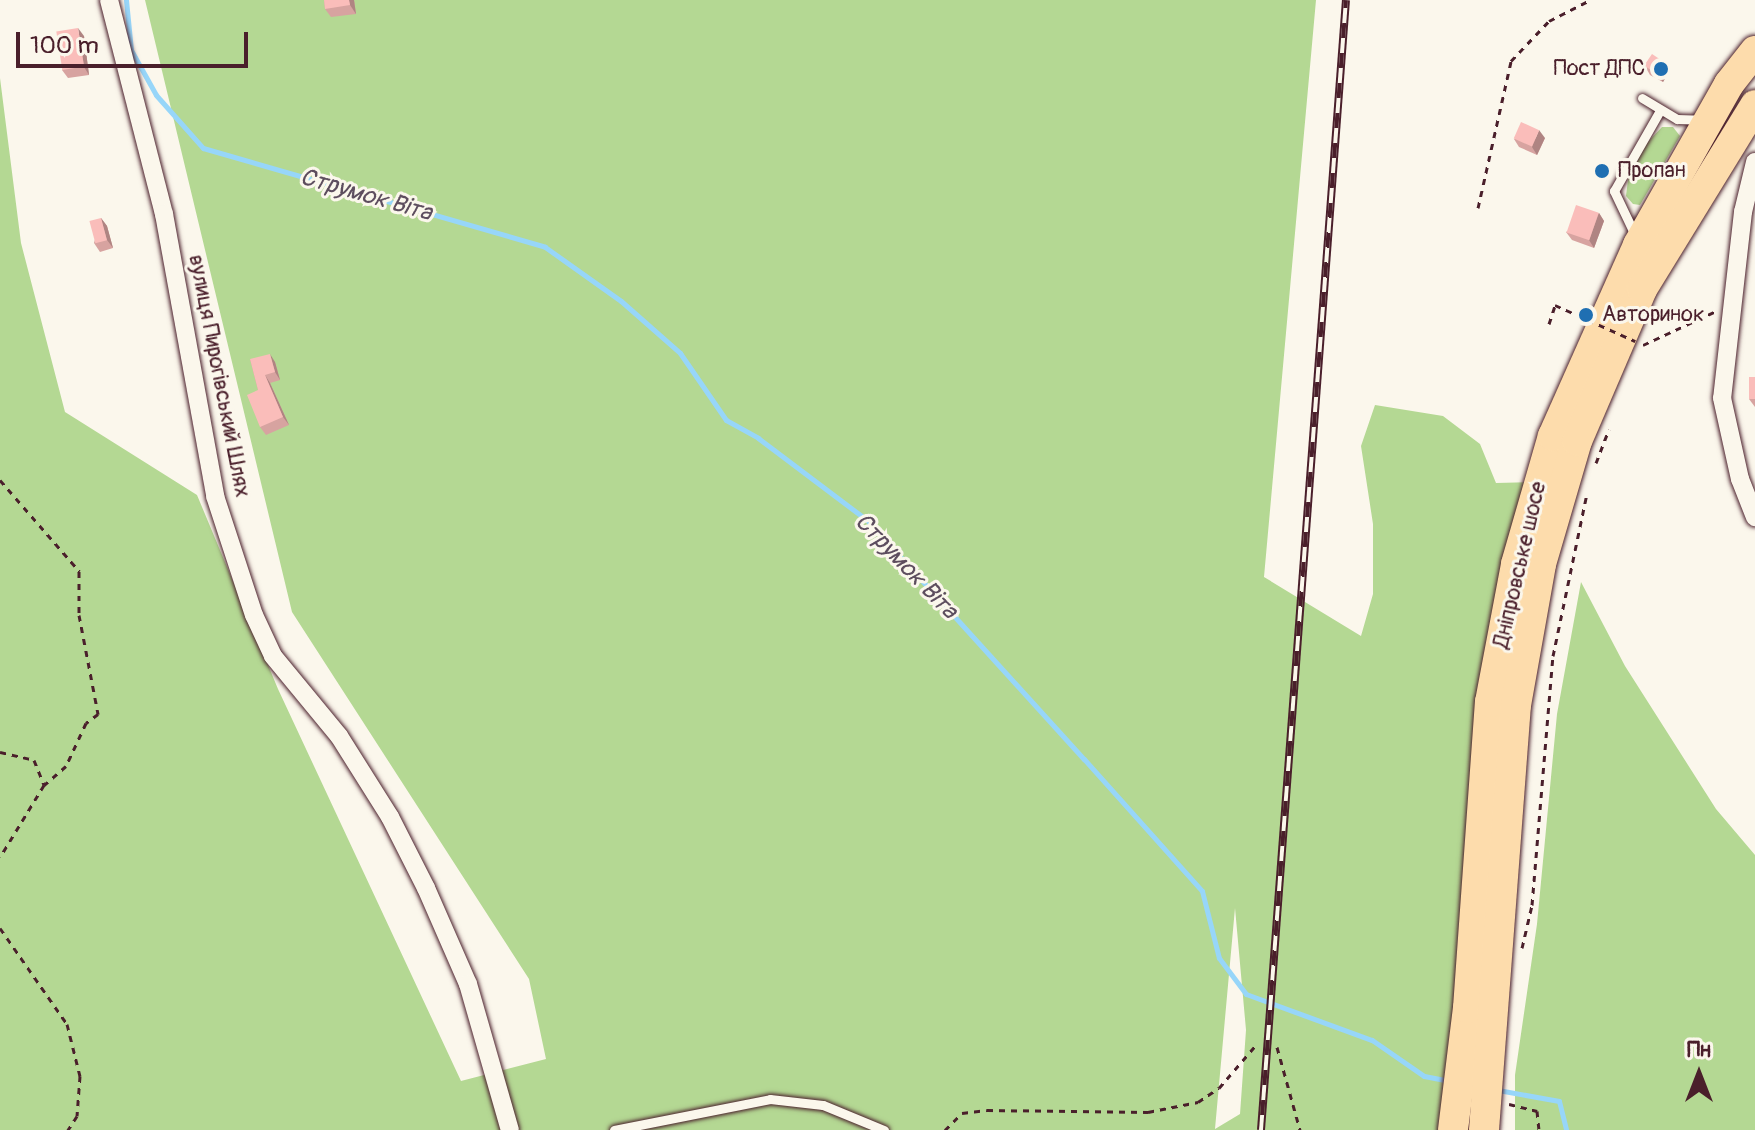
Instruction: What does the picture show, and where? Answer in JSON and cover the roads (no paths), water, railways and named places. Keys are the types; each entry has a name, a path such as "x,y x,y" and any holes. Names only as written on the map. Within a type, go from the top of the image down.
{"main road":[{"path":"1729,84 1755,38"},
{"name":"Дніпровське шосе","path":"1484,1130 1482,1008 1490,702 1516,564 1553,436 1638,245 1729,84 1755,51"},
{"name":"Дніпровське шосе","path":"1453,1130 1482,1008 1516,705 1541,564 1577,441 1642,289 1755,105"}],"street":[{"name":"вулиця Пирогівський Шлях","path":"109,0 164,214 215,496 254,615 273,656 339,736 390,817 426,888 468,984 510,1130"},
{"path":"1755,162 1743,212 1722,398 1755,517"}],"lane":[{"path":"1642,98 1659,112 1690,122 1708,119"},
{"path":"1638,245 1632,221 1614,191 1659,112"},
{"path":"614,1130 770,1099 823,1105 884,1130"}],"waterway":[{"name":"Струмок Віта","path":"126,0 131,50 156,95 203,148 545,247 621,301 680,353 726,420 758,438 867,520 1084,759 1202,891 1219,958 1246,994 1372,1040 1424,1076 1449,1081"},
{"name":"Струмок Віта","path":"1498,1090 1559,1101 1566,1130"}],"railway":[{"path":"1261,1130 1346,0"}],"place":[{"name":"Пост ДПС","path":"1661,69"},
{"name":"Пропан","path":"1602,171"},
{"name":"Авторинок","path":"1586,315"}]}
